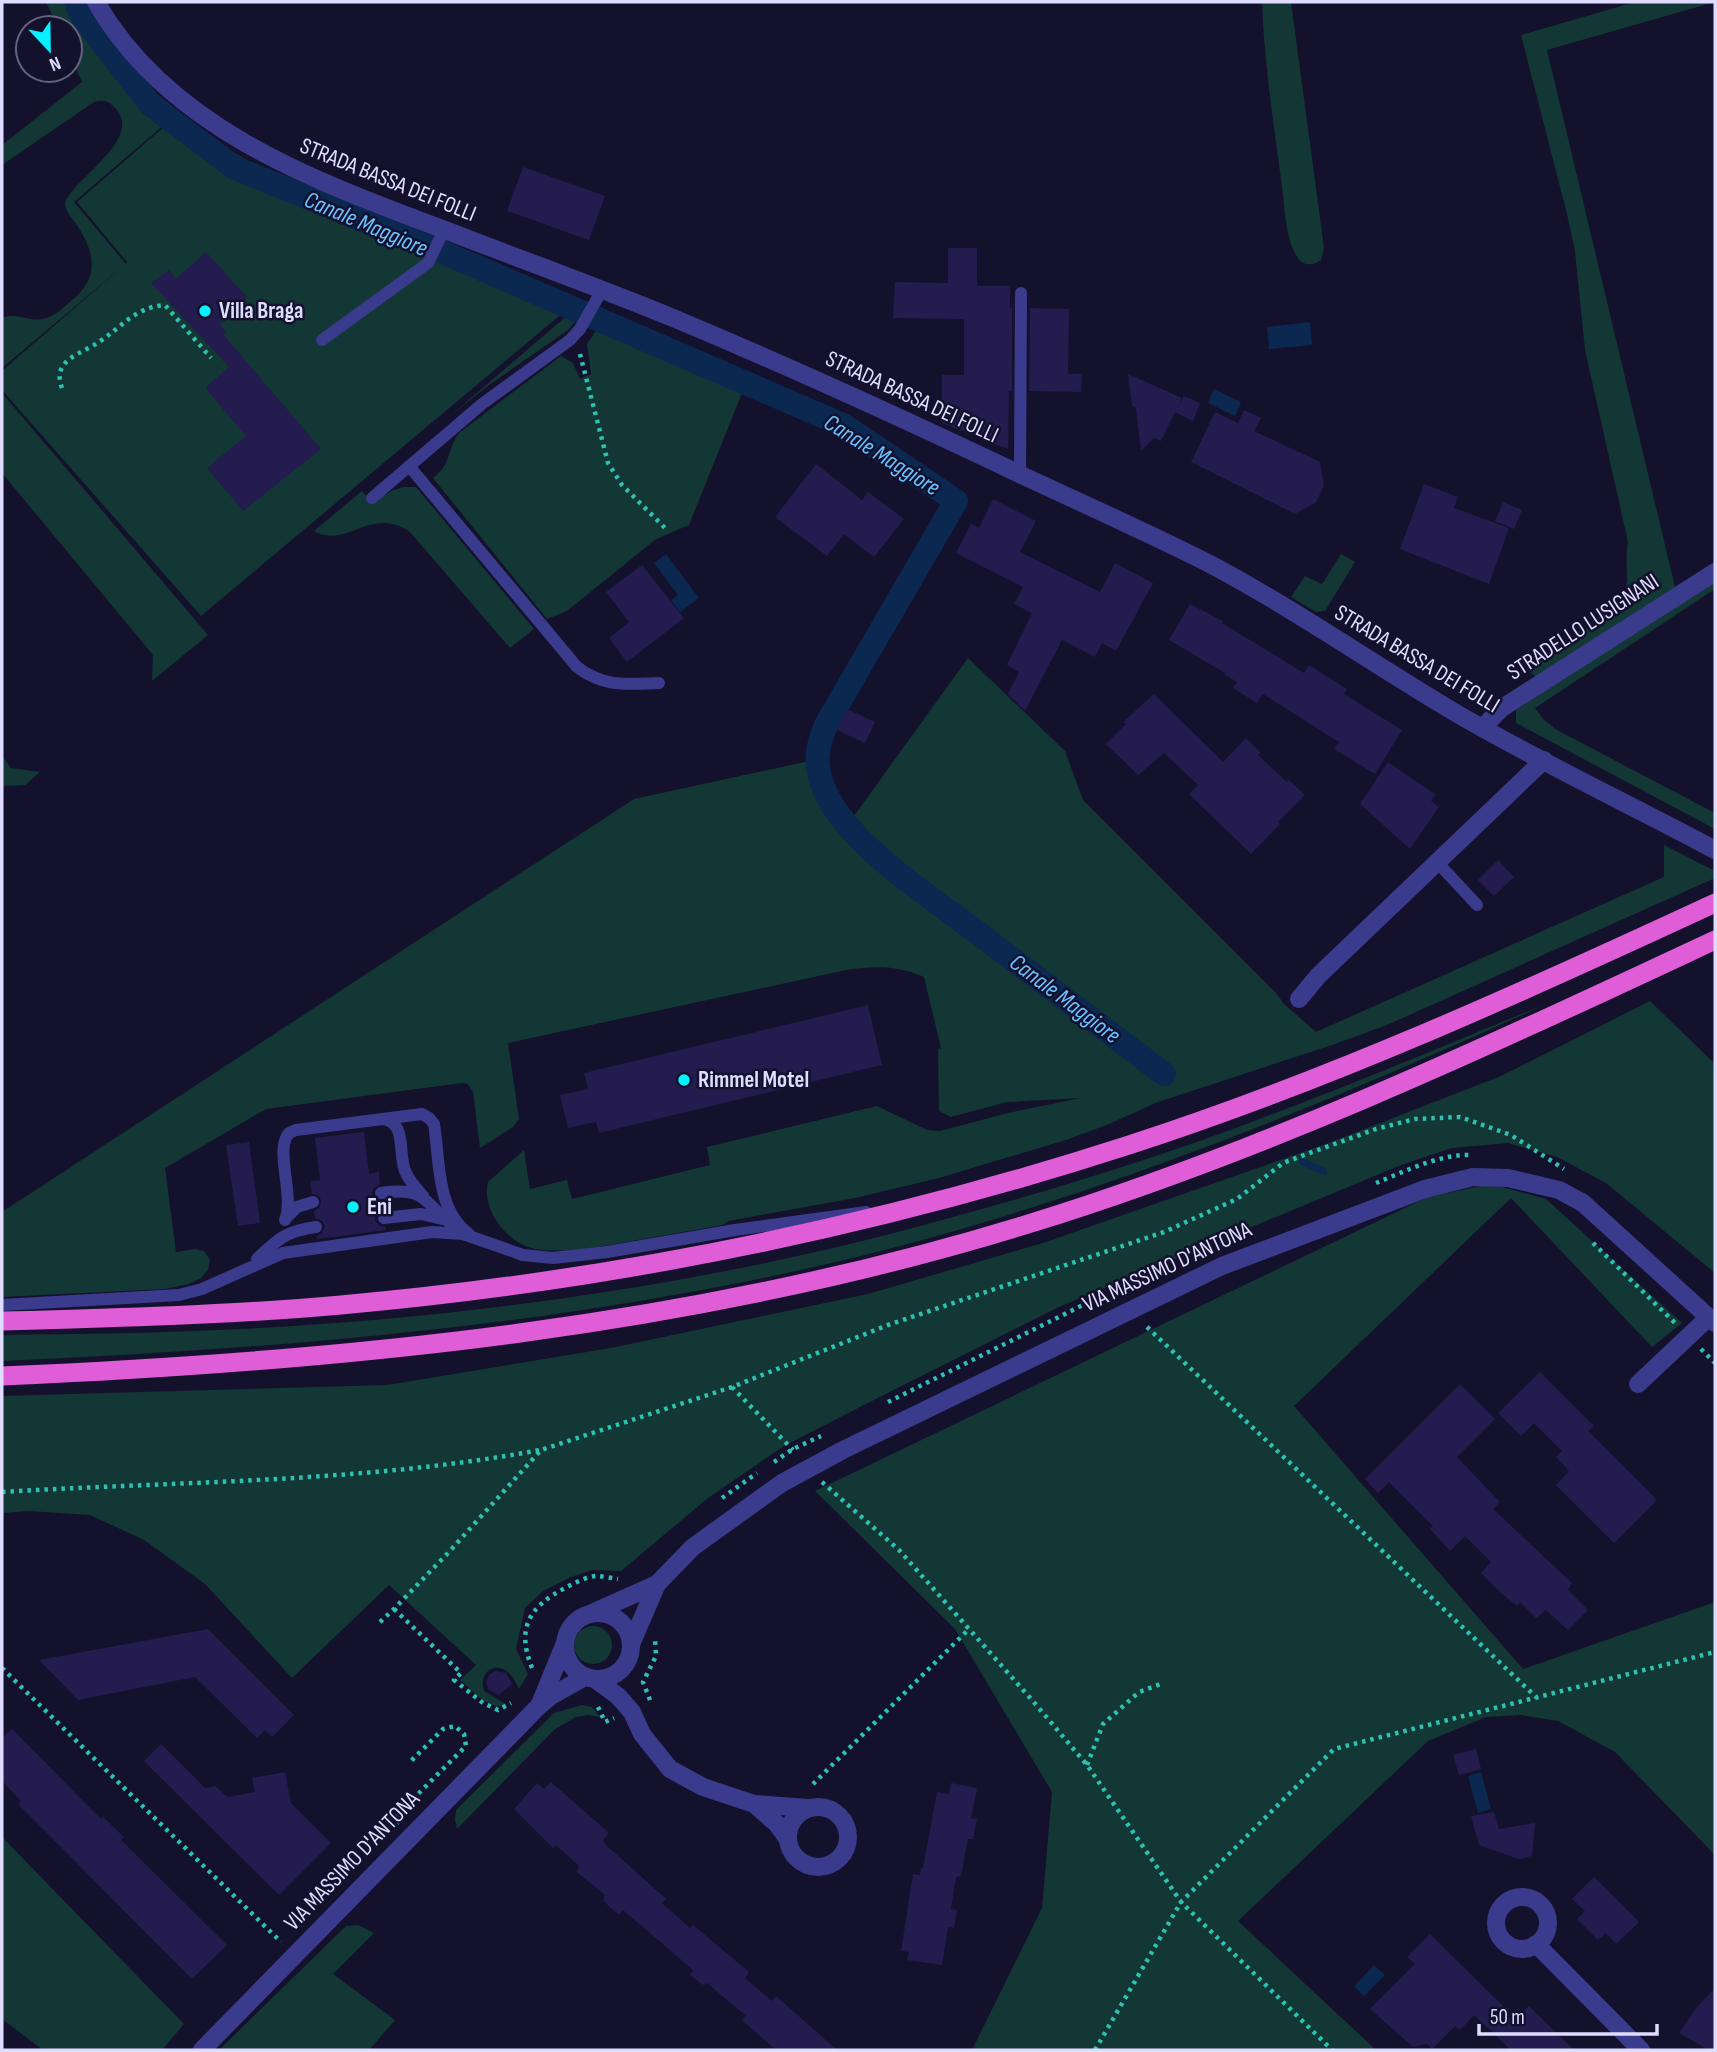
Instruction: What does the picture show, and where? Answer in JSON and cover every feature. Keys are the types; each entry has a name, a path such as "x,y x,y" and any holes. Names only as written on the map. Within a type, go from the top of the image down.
{"highway":[{"path":"2,1321 258,1311 488,1289 692,1258 814,1232 953,1198 1128,1146 1281,1092 1426,1033 1715,903"},
{"path":"2,1376 286,1359 500,1337 705,1304 908,1258 1067,1212 1175,1175 1287,1132 1421,1076 1715,940"}],"street":[{"name":"STRADA BASSA DEI FOLLI","path":"96,2 122,41 141,63 180,97 242,142 283,164 442,236 602,290 777,363 1208,563 1482,727 1715,849"},
{"name":"STRADELLO LUSIGNANI","path":"1482,727 1502,708 1715,572"},
{"path":"1298,999 1318,976 1544,760"},
{"name":"VIA MASSIMO D'ANTONA","path":"202,2050 538,1707 551,1696 591,1678 618,1673 628,1661 632,1642 657,1584 693,1547 782,1483 809,1468 1222,1266 1425,1189 1473,1177 1508,1178 1559,1190 1583,1203 1712,1320 1689,1336 1638,1384"},
{"name":"VIA MASSIMO D'ANTONA","path":"538,1707 565,1643 567,1632 573,1624 582,1617 657,1584"},
{"path":"592,1613 603,1613 621,1622 632,1642"},
{"path":"565,1643 569,1663 576,1672 591,1678 618,1696 632,1712"},
{"path":"628,1661 627,1678 632,1712 642,1734 670,1769 703,1787 754,1804 828,1808 843,1821 848,1830 845,1851 830,1865 810,1867 800,1863 793,1856 787,1838 754,1804"},
{"path":"787,1838 793,1819 808,1808"},
{"path":"1536,1944 1641,2050"}],"lane":[{"path":"322,340 432,258 442,236"},
{"path":"372,498 482,404 564,345 581,326 602,290"},
{"path":"1020,474 1021,293"},
{"path":"409,466 577,667 606,682 659,683"},
{"path":"1437,862 1477,905"},
{"path":"285,1220 290,1202 283,1143 286,1135 296,1129 422,1114 432,1121 447,1205 460,1226 476,1238"},
{"path":"382,1119 390,1120 396,1125 405,1172 448,1223"},
{"path":"381,1193 413,1192 428,1202"},
{"path":"384,1218 421,1214 436,1217 476,1238 523,1255 568,1258 812,1218 893,1210 953,1198"},
{"path":"271,1245 285,1220 297,1207 313,1202"},
{"path":"240,1272 288,1233 316,1227"},
{"path":"2,1305 179,1295 202,1289 270,1258 297,1251 444,1232 476,1238"}],"path":[{"path":"62,388 59,376 61,369 72,356 99,342 125,320 154,306 165,305 211,358"},
{"path":"581,326 578,340 583,368 608,463 622,485 667,530"},
{"path":"2,1492 313,1477 493,1459 541,1450 732,1387 888,1325 1164,1232 1237,1199 1283,1163 1376,1129 1415,1119 1460,1117 1511,1135 1565,1170"},
{"path":"1590,1240 1715,1363"},
{"path":"1136,1332 1157,1322"},
{"path":"1147,1327 1536,1698"},
{"path":"732,1387 823,1484 899,1550 1087,1765 1181,1902 1332,2050"},
{"path":"380,1622 541,1450"},
{"path":"812,1491 836,1478"},
{"path":"813,1784 969,1629"},
{"path":"632,1712 651,1704 643,1682 656,1656 657,1632"},
{"path":"1095,2050 1181,1902 1334,1749 1715,1652"},
{"path":"2,1668 295,1955"},
{"path":"1087,1765 1103,1724 1139,1692 1163,1683"},
{"path":"394,1818 466,1746 464,1734 455,1726 443,1729 409,1763"}],"green space":[{"path":"46,2 83,2 113,49 179,112 74,202 126,264 77,202 179,114 222,145 276,175 427,235 422,254 565,311 201,616 2,390 2,371 122,267 2,368 2,318 14,316 37,320 49,317 80,293 90,277 92,268 86,240 67,210 65,202 106,156 116,143 121,130 121,118 113,106 104,101 94,102 2,165 2,145 79,84 84,84 84,14 52,14"},
{"path":"1262,2 1291,2 1324,248 1321,260 1312,264 1303,263 1298,258 1288,231 1269,90"},
{"path":"1635,2 1715,2 1547,50 1675,587 1538,678 1526,669 1622,605 1626,591 1628,542 1585,350 1575,251 1521,35"},
{"path":"583,302 575,322 568,330 450,416"},
{"path":"596,331 744,388 689,525 656,539 567,611 547,619 433,478 443,468 459,433 561,356 573,363 580,379 591,374 587,344"},
{"path":"2,393 208,635 152,681 153,655 2,473"},
{"path":"416,487 534,629 510,648 410,532 396,525 383,523 337,535 314,531 362,491 372,503 393,490"},
{"path":"1341,554 1355,562 1325,611 1316,612 1291,597 1305,576 1322,584"},
{"path":"1715,580 1715,589 1535,708 1544,720 1557,730 1715,813 1715,829 1516,723 1516,710"},
{"path":"968,658 1065,751 1083,800 1284,1004 1316,1032 1664,877 1664,845 1715,871 1715,878 1387,1025 1158,1102 1066,1140 939,1178 855,1198 586,1249 541,1250 515,1240 498,1224 492,1214 488,1203 488,1182 524,1150 530,1189 567,1180 572,1199 710,1165 707,1147 877,1106 927,1130 940,1131 1081,1098 1007,1102 951,1117 939,1111 938,1049 941,1048 924,977 904,970 886,968 846,970 508,1043 519,1119 513,1127 480,1148 473,1092 468,1084 266,1109 165,1168 176,1252 195,1249 204,1251 210,1260 208,1270 201,1278 189,1284 165,1289 2,1297 2,1212 634,799 828,757 836,789 854,816"},
{"path":"2,756 11,768 40,772 25,785 2,786"},
{"path":"1650,1001 1715,1064 1715,1273 1606,1183 1557,1157 1508,1143 1452,1148 1401,1165 1059,1307 784,1446 708,1498 621,1571 592,1570 543,1591 525,1608 516,1649 528,1674 519,1689 510,1674 499,1668 490,1670 484,1678 484,1691 506,1704 498,1707 484,1701 460,1680 476,1665 389,1585 292,1678 205,1584 144,1540 90,1515 29,1511 2,1513 2,1396 387,1385 611,1348 868,1294 1043,1243 1326,1144 1501,1076"},
{"path":"1544,1005 1394,1072 1242,1134 1165,1162 1009,1215 816,1267 585,1310 469,1325 236,1348 2,1361 2,1335 241,1329 416,1316 678,1280 850,1244 1017,1199 1222,1133"},
{"path":"1491,1184 1546,1199 1682,1323 1652,1347 1511,1198 1294,1406 1523,1669 1715,1602 1715,1855 1615,1752 1558,1721 1521,1715 1486,1717 1428,1741 1238,1921 1376,2050 972,2050 1042,1908 1052,1792 955,1629 815,1491 1428,1197"},
{"path":"593,1626 606,1632 612,1645 606,1658 593,1664 580,1658 574,1645 580,1632"},
{"path":"582,1705 592,1707 600,1717 576,1717 555,1729 457,1829 456,1810 554,1713"},
{"path":"2,1837 184,2024 162,2050 43,2050 2,2019"},
{"path":"358,1925 374,1933 333,1974 395,2020 369,2050 219,2050 346,1926"}],"water":[{"path":"1310,322 1312,345 1269,349 1267,327"},
{"path":"1214,389 1241,402 1235,416 1208,403"},
{"path":"666,554 699,598 680,612 671,600 678,595 654,563"},
{"path":"1481,1772 1491,1809 1478,1813 1468,1776"},
{"path":"1374,1965 1385,1975 1364,1996 1354,1986"}],"building":[{"path":"523,167 605,196 589,240 507,211"},
{"path":"948,248 977,248 977,286 1010,286 1012,391 1009,391 1008,449 942,423 942,375 964,375 964,319 893,318 895,282 948,283"},
{"path":"206,252 247,297 219,324 226,332 223,334 321,449 243,511 207,468 246,436 205,388 229,367 151,283 169,270 176,279"},
{"path":"1030,308 1069,309 1068,374 1082,374 1081,392 1029,391"},
{"path":"1128,374 1182,398 1161,441 1154,438 1141,451 1136,408 1132,406"},
{"path":"1184,396 1200,403 1193,421 1175,412"},
{"path":"1244,410 1261,418 1254,431 1320,462 1324,486 1316,502 1295,514 1191,462 1215,412 1238,423"},
{"path":"816,464 862,500 868,492 904,519 874,557 844,534 827,556 775,517"},
{"path":"1424,484 1458,497 1454,508 1509,528 1489,584 1400,549"},
{"path":"993,499 1036,521 1020,552 1100,592 1115,563 1153,583 1116,651 1102,643 1095,657 1062,640 1025,711 1008,694 1019,672 1007,665 1032,613 1014,604 1023,587 956,553 971,524 979,528"},
{"path":"1503,502 1522,510 1514,529 1495,521"},
{"path":"642,565 684,618 627,662 609,638 629,622 606,592"},
{"path":"1190,604 1223,621 1222,623 1304,673 1309,665 1347,689 1344,694 1402,730 1375,774 1334,749 1339,742 1263,694 1257,703 1233,688 1237,682 1225,673 1169,640"},
{"path":"1154,694 1223,762 1246,738 1261,753 1258,755 1305,795 1251,854 1189,794 1198,785 1164,753 1138,775 1106,744 1126,724 1123,722"},
{"path":"847,709 875,722 865,743 837,730"},
{"path":"1388,762 1436,795 1431,801 1439,807 1410,849 1360,804"},
{"path":"1498,860 1514,877 1494,896 1478,880"},
{"path":"868,1005 882,1065 599,1133 596,1122 568,1128 560,1095 588,1089 584,1073"},
{"path":"364,1132 369,1174 379,1172 380,1184 373,1189 372,1194 377,1201 382,1202 383,1209 376,1214 375,1220 386,1230 317,1239 325,1226 315,1218 314,1211 320,1207 321,1200 318,1195 312,1194 310,1181 320,1180 315,1138"},
{"path":"249,1142 260,1223 238,1226 226,1145"},
{"path":"1540,1372 1594,1426 1588,1431 1657,1500 1614,1543 1556,1485 1569,1471 1556,1457 1562,1451 1534,1423 1521,1436 1498,1413"},
{"path":"1460,1384 1495,1419 1457,1457 1500,1502 1493,1509 1572,1583 1568,1590 1588,1610 1568,1630 1546,1610 1536,1618 1520,1602 1517,1606 1501,1593 1481,1573 1491,1562 1465,1536 1450,1551 1430,1529 1433,1526 1389,1482 1378,1493 1365,1479"},
{"path":"208,1629 294,1715 272,1737 265,1730 257,1738 195,1677 78,1700 39,1660"},
{"path":"495,1671 506,1673 512,1684 499,1695 489,1690 486,1683 489,1675"},
{"path":"12,1729 101,1819 103,1817 124,1837 121,1840 227,1945 192,1979 18,1804 21,1801 2,1781 2,1738"},
{"path":"161,1744 205,1788 215,1786 228,1797 255,1792 252,1778 285,1772 291,1803 331,1843 279,1895 144,1761"},
{"path":"1476,1749 1481,1769 1459,1775 1453,1755"},
{"path":"551,1782 609,1833 603,1840 605,1844 666,1899 662,1903 690,1928 693,1925 749,1972 745,1978 772,2001 776,1996 837,2050 776,2050 742,2020 746,2016 707,1983 703,1985 690,1975 693,1970 623,1910 619,1915 603,1901 605,1895 577,1872 579,1866 556,1845 553,1848 514,1809 537,1783 544,1789"},
{"path":"951,1783 977,1788 971,1818 977,1819 973,1839 968,1839 961,1876 956,1877 951,1909 957,1910 954,1928 948,1927 942,1965 907,1960 909,1952 901,1951 913,1874 920,1875 923,1868 937,1792 949,1794"},
{"path":"1494,1812 1499,1829 1535,1823 1532,1856 1519,1859 1479,1845 1471,1816"},
{"path":"1594,1877 1639,1922 1616,1944 1606,1933 1598,1940 1577,1919 1585,1911 1572,1899"},
{"path":"1430,1934 1516,2019 1529,2006 1574,2050 1511,2050 1474,2015 1460,2030 1455,2026 1432,2049 1427,2044 1413,2047 1370,2009 1415,1964 1407,1957"},
{"path":"1715,1988 1715,2050 1709,2050 1679,2033 1697,2007"}],"waterway":[{"name":"Canale Maggiore","path":"76,2 84,19 150,104 235,168 454,257 843,425 956,501 827,723 820,740 818,756 824,789 835,810 852,830 894,870 1164,1074"},
{"path":"1303,1162 1323,1171"}],"place":[{"name":"Villa Braga","path":"205,311"},
{"name":"Rimmel Motel","path":"684,1080"},
{"name":"Eni","path":"353,1207"}]}
